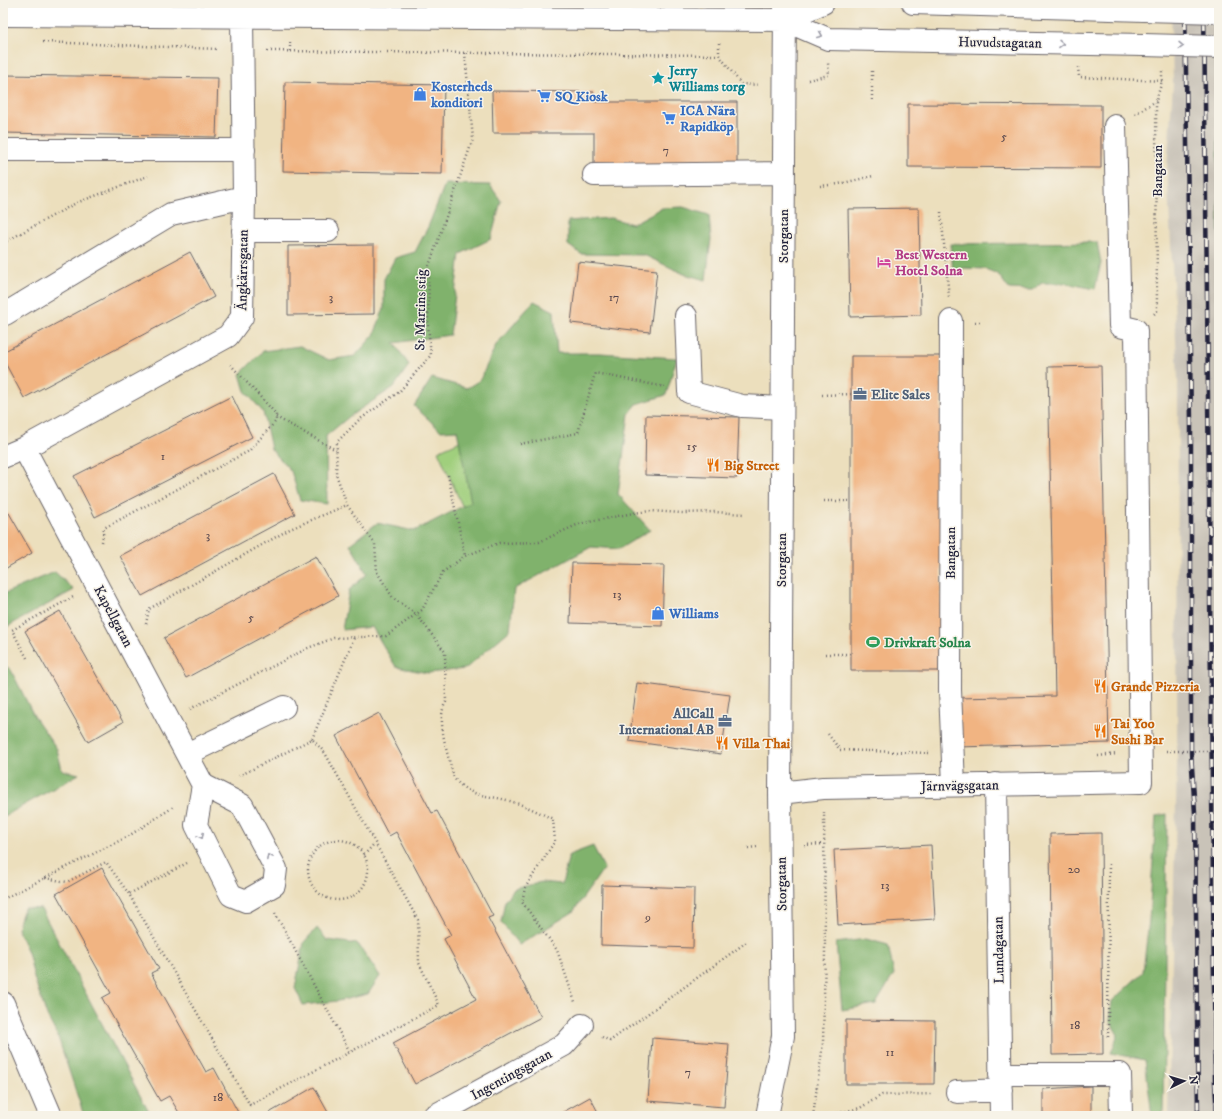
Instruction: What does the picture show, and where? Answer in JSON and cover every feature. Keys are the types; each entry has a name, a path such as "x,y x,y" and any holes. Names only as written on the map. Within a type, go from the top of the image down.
{"street":[{"name":"Huvudstagatan","path":"3,15 88,9 205,10 242,16 446,10 784,11 823,3"},
{"path":"913,3 1219,12"},
{"name":"Huvudstagatan","path":"784,11 828,39 1219,47"},
{"name":"Storgatan","path":"767,1116 783,1036 780,793 784,11"},
{"name":"Ängkärrsgatan","path":"3,457 24,448 228,336 242,317 244,150 242,16"},
{"path":"1115,126 1120,326 1136,330"},
{"path":"3,150 244,150"},
{"path":"594,175 784,173"},
{"path":"5,314 171,214 244,197"},
{"path":"243,231 328,231"},
{"path":"686,316 689,392 742,406 782,408"},
{"name":"Bangatan","path":"951,321 950,690 954,785"},
{"name":"Järnvägsgatan","path":"780,793 823,788 1141,782 1136,330"},
{"name":"Kapellgatan","path":"24,448 204,785"},
{"path":"187,754 284,707"},
{"name":"Lundagatan","path":"996,784 1001,1116"},
{"path":"204,785 242,805 276,869 274,886 246,900 231,895 196,825 204,785"},
{"path":"3,1003 51,1116"},
{"name":"Ingentingsgatan","path":"434,1116 564,1044 582,1025"},
{"path":"958,1092 1000,1082 1120,1074 1121,1116"}],"path":[{"path":"42,42 242,50 719,55"},
{"name":"St Martins stig","path":"465,53 473,139 429,266 428,325 431,355 399,392 359,420 337,442 336,474 346,505 375,544 377,572 393,598 417,615 444,652 446,702 442,708 443,726 454,778 458,784 472,793 512,801 554,819 555,841 525,888 522,902 556,950 582,1025"},
{"name":"Bangatan","path":"1136,330 1157,311 1156,101 1162,80 1162,65"},
{"path":"1078,67 1079,77 1162,80"},
{"path":"872,68 872,100"},
{"path":"3,243 76,203 155,173"},
{"path":"820,186 839,184 873,176"},
{"path":"941,212 951,321"},
{"path":"86,564 99,556 104,528 249,451 276,421 276,414 212,345"},
{"path":"520,444 578,433 595,373 689,392"},
{"path":"822,395 851,394"},
{"path":"276,417 336,450"},
{"path":"448,475 465,556"},
{"path":"824,501 851,501"},
{"path":"129,646 144,636 149,609 290,529 346,505"},
{"path":"169,720 308,648 334,638 386,636 422,610 443,572 465,556 499,543 539,542 579,524 633,513 651,511 744,514"},
{"path":"27,658 12,630 96,584"},
{"path":"3,899 127,837 159,817 204,785 224,783 312,739 354,638"},
{"path":"825,654 851,654"},
{"path":"828,734 840,750 952,754"},
{"path":"45,878 67,882 106,862 129,894 250,1106 439,1005 419,963 418,920 325,753 312,739"},
{"path":"1191,752 1219,751"},
{"path":"813,1116 823,1043 825,952 823,788"},
{"path":"340,840 350,842 364,855 368,864 368,874 360,892 342,900 332,900 315,890 310,881 308,872 309,862 314,853 321,846 330,841 340,840"},
{"path":"364,855 375,843"},
{"path":"129,894 209,851"},
{"path":"1108,1036 1109,861"},
{"path":"264,891 350,1052"},
{"path":"582,1025 610,1041 748,941"},
{"path":"826,1116 860,1108 882,1095 958,1092"}],"shaded area":[{"path":"1171,3 1219,3 1217,87 1219,233 1219,1116 1168,1116 1177,764 1178,378 1167,168 1173,84"}],"green space":[{"path":"1217,87 1219,87 1219,233"},
{"path":"445,184 490,185 501,201 491,239 460,254 450,335 394,343 409,365 394,387 350,416 326,436 327,504 300,500 291,471 271,449 263,412 245,391 240,374 263,351 300,346 329,360 355,356 374,335 384,308 384,279 395,258 415,252 428,227"},
{"path":"683,207 709,215 711,239 706,280 684,274 644,255 581,254 568,245 568,221 611,218 632,224 662,208"},
{"path":"1097,242 1101,263 1095,289 1065,283 1042,283 1032,290 1009,289 998,274 985,269 963,268 953,276 951,244"},
{"path":"534,301 554,311 557,353 600,353 677,358 666,395 637,404 629,414 618,494 650,530 619,549 591,547 514,589 510,630 465,669 428,673 396,667 372,627 342,630 349,590 367,574 350,544 377,523 414,531 471,502 457,430 441,431 414,406 432,378 467,388 480,380 496,345"},
{"path":"509,419 471,526 438,451"},
{"path":"55,572 74,590 3,629 3,594"},
{"path":"3,664 11,670 34,716 57,749 62,770 79,774 3,817"},
{"path":"1167,814 1163,1116 1152,1116 1145,1060 1111,1053 1118,1035 1110,1021 1112,1001 1143,972 1149,920 1156,816"},
{"path":"593,846 604,868 573,912 519,945 501,922 505,900 514,889 541,882 562,884 569,855"},
{"path":"24,908 41,909 151,1116 84,1116 58,1037 47,1016 34,978 28,952 17,929"},
{"path":"317,928 327,940 358,944 380,976 368,994 338,1001 303,1005 295,988 304,942"},
{"path":"866,939 888,945 894,974 876,1004 842,1010 836,943"}],"building":[{"path":"3,75 218,78 216,137 3,133"},
{"path":"285,82 444,85 442,174 283,171"},
{"path":"492,91 594,92 594,102 737,102 737,167 594,167 594,133 493,133"},
{"path":"908,104 1101,105 1101,168 908,167"},
{"name":"Best Western Hotel Solna","path":"919,208 921,315 850,317 848,209"},
{"path":"374,245 374,314 288,315 288,246"},
{"path":"190,252 214,297 24,398 3,359 3,352"},
{"path":"578,262 657,270 650,332 571,323"},
{"path":"851,356 941,356 941,671 851,671"},
{"path":"1101,366 1109,743 957,747 956,698 1055,696 1048,367"},
{"path":"232,396 252,437 95,517 74,476"},
{"path":"646,415 739,417 737,478 645,475"},
{"path":"274,474 295,514 142,596 120,556"},
{"path":"9,513 32,553 3,570 3,516"},
{"path":"316,556 338,596 186,678 164,638"},
{"path":"572,563 664,565 662,626 570,623"},
{"path":"60,611 123,722 88,742 25,631"},
{"path":"637,683 730,695 721,754 629,741"},
{"path":"379,713 432,813 437,811 493,916 488,918 541,1017 415,1084 393,1043 476,999 444,939 451,935 396,832 389,836 336,736"},
{"path":"1101,833 1103,1054 1052,1055 1050,834"},
{"path":"931,845 935,919 838,925 834,850"},
{"path":"102,868 159,969 151,973 206,1072 214,1068 240,1116 181,1116 169,1096 160,1101 102,998 111,993 56,894"},
{"path":"602,885 694,888 693,948 601,945"},
{"path":"846,1020 935,1021 934,1084 846,1084"},
{"path":"652,1038 729,1044 724,1107 648,1101"},
{"path":"1091,1086 1091,1116 1043,1116 1043,1089"},
{"path":"314,1087 330,1116 264,1116"},
{"path":"590,1097 600,1116 556,1116"}],"railway":[{"path":"1185,3 1191,422 1191,752 1195,813 1198,1116"},
{"path":"1204,3 1215,1083 1217,1116"}],"place":[{"name":"Jerry Williams torg","path":"658,78"},
{"name":"Kosterheds konditori","path":"420,94"},
{"name":"SQ Kiosk","path":"544,96"},
{"name":"ICA Nära Rapidköp","path":"669,118"},
{"name":"Best Western Hotel Solna","path":"884,262"},
{"name":"Elite Sales","path":"860,394"},
{"name":"Big Street","path":"713,465"},
{"name":"Williams","path":"658,613"},
{"name":"Drivkraft Solna","path":"873,642"},
{"name":"Grande Pizzeria","path":"1100,686"},
{"name":"AllCall International AB","path":"725,721"},
{"name":"Tai Yoo Sushi Bar","path":"1100,731"},
{"name":"Villa Thai","path":"722,743"}]}
